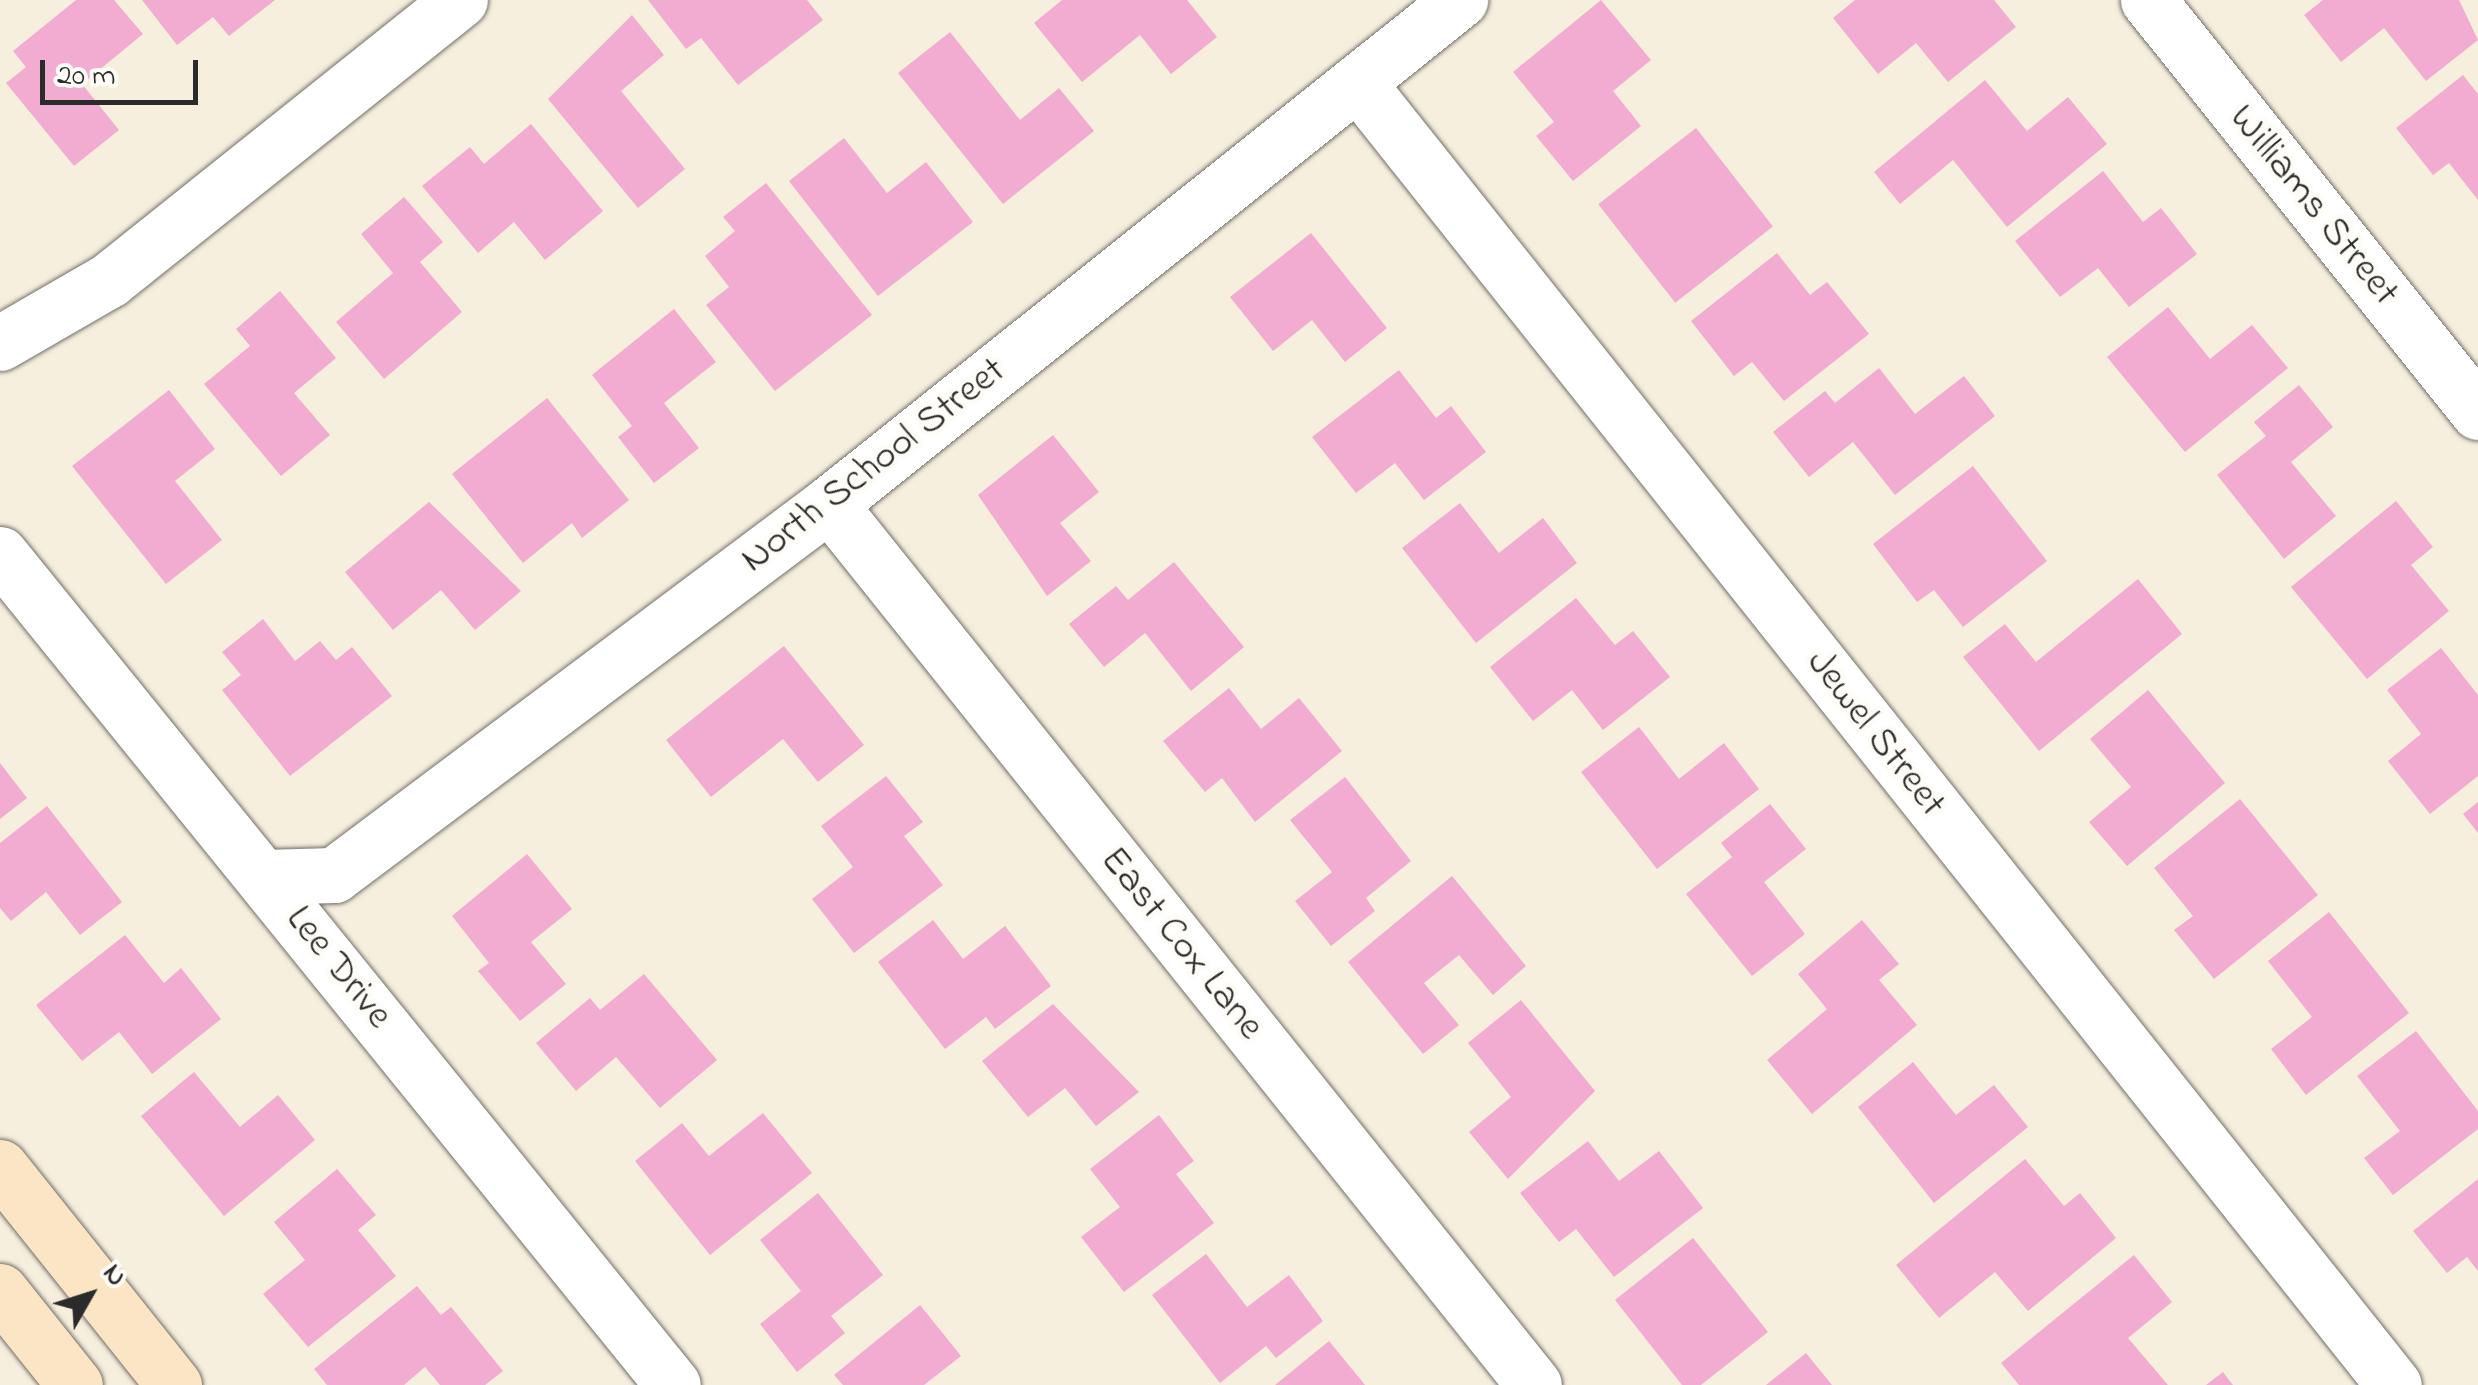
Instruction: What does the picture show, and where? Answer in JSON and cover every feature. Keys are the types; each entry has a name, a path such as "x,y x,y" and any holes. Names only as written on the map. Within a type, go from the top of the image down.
{"main road":[{"path":"0,1167 174,1385"},
{"path":"0,1290 75,1385"}],"street":[{"path":"0,343 109,280 460,0"},
{"name":"North School Street","path":"264,876 334,875 829,504 1460,0"},
{"name":"Williams Street","path":"2148,0 2478,412"},
{"name":"Jewel Street","path":"1358,82 2394,1385"},
{"name":"East Cox Lane","path":"829,504 1534,1385"},
{"name":"Lee Drive","path":"0,554 673,1385"}],"building":[{"path":"76,0 114,0 143,34 82,84 119,130 74,166 6,83 26,67 13,51"},
{"path":"142,0 275,0 229,36 213,17 177,45"},
{"path":"648,0 807,0 823,20 738,85 701,38 686,49"},
{"path":"1062,0 1187,0 1217,37 1171,74 1140,35 1082,82 1034,23"},
{"path":"1601,0 1651,60 1613,91 1641,126 1573,181 1536,136 1554,122 1513,72"},
{"path":"1855,0 1994,0 2016,27 1948,82 1916,43 1878,74 1833,18"},
{"path":"2323,0 2459,0 2478,40 2426,81 2384,28 2341,62 2304,15"},
{"path":"632,15 664,55 621,91 685,169 638,208 548,99"},
{"path":"950,32 1020,120 1059,88 1094,131 1003,204 898,73"},
{"path":"2463,75 2478,94 2478,200 2449,163 2433,175 2396,128"},
{"path":"1985,80 2027,131 2068,97 2107,144 2007,227 1953,160 1900,204 1874,172"},
{"path":"531,124 603,211 545,260 514,222 478,253 422,186 470,147 484,164"},
{"path":"1696,128 1773,227 1675,303 1598,204"},
{"path":"844,138 887,193 926,162 973,222 878,296 789,181"},
{"path":"2103,171 2143,222 2161,208 2197,254 2129,307 2098,268 2060,297 2015,241"},
{"path":"766,183 872,315 775,391 706,305 729,287 705,256 735,231 723,217"},
{"path":"404,197 443,242 420,262 462,312 384,379 336,322 393,273 361,234"},
{"path":"1311,233 1387,328 1345,362 1312,320 1273,351 1230,297"},
{"path":"1777,253 1810,295 1827,282 1869,334 1784,401 1752,362 1734,376 1691,321"},
{"path":"280,291 336,358 294,393 330,435 281,476 204,384 250,346 236,329"},
{"path":"2168,307 2210,359 2252,325 2288,368 2185,452 2107,357"},
{"path":"674,309 716,362 664,403 699,448 654,483 618,437 632,426 592,375"},
{"path":"1879,368 1915,414 1964,376 1995,416 1895,495 1853,442 1809,477 1773,432 1825,391 1835,403"},
{"path":"1399,370 1436,418 1451,406 1486,452 1424,500 1395,463 1356,493 1312,437"},
{"path":"2299,385 2333,427 2291,462 2336,516 2284,559 2217,475 2266,436 2254,422"},
{"path":"169,390 215,449 175,481 222,540 166,584 72,466"},
{"path":"547,398 629,500 582,538 572,523 523,563 452,474"},
{"path":"1053,435 1099,492 1060,523 1091,561 1047,596 978,495"},
{"path":"1973,466 2047,561 1963,627 1934,590 1917,602 1873,544"},
{"path":"2396,501 2433,547 2411,565 2449,611 2367,679 2291,587"},
{"path":"429,502 521,591 475,630 441,590 393,630 345,572"},
{"path":"1460,503 1499,553 1543,518 1577,563 1476,643 1402,548"},
{"path":"1174,562 1244,647 1191,691 1145,633 1104,667 1069,624 1116,586 1128,600"},
{"path":"2138,579 2182,634 2039,751 1963,657 2005,624 2036,662"},
{"path":"1576,598 1615,645 1633,631 1670,677 1603,730 1572,690 1533,721 1490,667"},
{"path":"263,619 295,661 320,641 336,660 352,647 392,696 290,776 222,690 241,675 222,652"},
{"path":"784,646 864,745 818,782 783,739 711,797 666,740"},
{"path":"2441,648 2478,695 2478,776 2430,814 2388,761 2421,734 2387,690"},
{"path":"1229,688 1261,729 1299,698 1342,751 1255,822 1222,778 1205,792 1163,741"},
{"path":"2148,690 2225,783 2127,866 2089,822 2131,787 2090,739"},
{"path":"1639,727 1679,779 1724,743 1759,789 1657,869 1581,772"},
{"path":"0,763 27,798 0,819"},
{"path":"886,776 923,822 904,836 943,885 854,953 812,899 853,867 821,826"},
{"path":"1345,777 1411,861 1366,898 1375,911 1331,946 1295,901 1332,872 1290,820"},
{"path":"2240,799 2318,895 2214,979 2174,930 2193,916 2154,868"},
{"path":"2478,802 2478,833 2463,814"},
{"path":"1770,804 1806,849 1764,882 1805,934 1752,976 1686,894 1732,857 1721,843"},
{"path":"47,806 122,902 80,935 46,892 11,921 0,908 0,843"},
{"path":"527,854 572,909 531,942 566,984 520,1021 478,971 489,963 452,916"},
{"path":"1452,876 1526,966 1493,995 1459,955 1424,983 1459,1025 1423,1054 1348,962"},
{"path":"2329,912 2409,1013 2306,1095 2271,1049 2312,1017 2268,961"},
{"path":"933,920 963,959 1005,926 1051,986 995,1029 986,1017 945,1049 878,962"},
{"path":"1862,920 1899,964 1879,980 1917,1025 1812,1114 1767,1060 1827,1009 1798,974"},
{"path":"125,935 164,983 181,968 221,1019 152,1074 119,1032 82,1061 36,1005"},
{"path":"644,974 717,1060 660,1108 616,1057 576,1091 536,1043 590,998 600,1010"},
{"path":"1521,1000 1595,1091 1508,1179 1469,1132 1511,1097 1468,1043"},
{"path":"1053,1004 1139,1092 1096,1126 1065,1088 1028,1117 982,1061"},
{"path":"2416,1031 2478,1111 2478,1129 2393,1195 2364,1158 2400,1131 2357,1076"},
{"path":"1913,1062 1956,1115 1994,1085 2028,1127 1934,1203 1858,1107"},
{"path":"194,1072 240,1127 278,1095 315,1140 224,1216 141,1116"},
{"path":"763,1113 812,1173 710,1255 635,1161 682,1123 709,1156"},
{"path":"1159,1115 1194,1161 1176,1174 1214,1223 1124,1292 1081,1237 1120,1207 1090,1169"},
{"path":"1588,1141 1619,1181 1659,1151 1703,1208 1614,1277 1576,1229 1559,1242 1520,1193"},
{"path":"2025,1159 2064,1206 2080,1193 2116,1238 2028,1311 1995,1272 1939,1318 1896,1265"},
{"path":"337,1169 376,1215 358,1230 396,1276 308,1347 263,1294 305,1260 274,1222"},
{"path":"2478,1179 2478,1271 2467,1257 2447,1273 2413,1231"},
{"path":"818,1193 883,1275 831,1316 845,1333 797,1372 760,1324 801,1291 760,1240"},
{"path":"1693,1238 1768,1332 1701,1385 1682,1385 1615,1300"},
{"path":"1206,1254 1247,1307 1289,1275 1323,1321 1276,1358 1266,1346 1220,1383 1152,1295"},
{"path":"2134,1255 2172,1302 2128,1338 2168,1385 2019,1385 2001,1363"},
{"path":"417,1286 441,1315 451,1307 503,1371 485,1385 440,1385 425,1367 404,1385 327,1385 314,1369"},
{"path":"920,1305 961,1356 924,1385 843,1385 834,1375"},
{"path":"1329,1341 1365,1385 1275,1385"},
{"path":"1806,1353 1832,1385 1766,1385"},
{"path":"2223,1372 2233,1385 2206,1385"}]}
